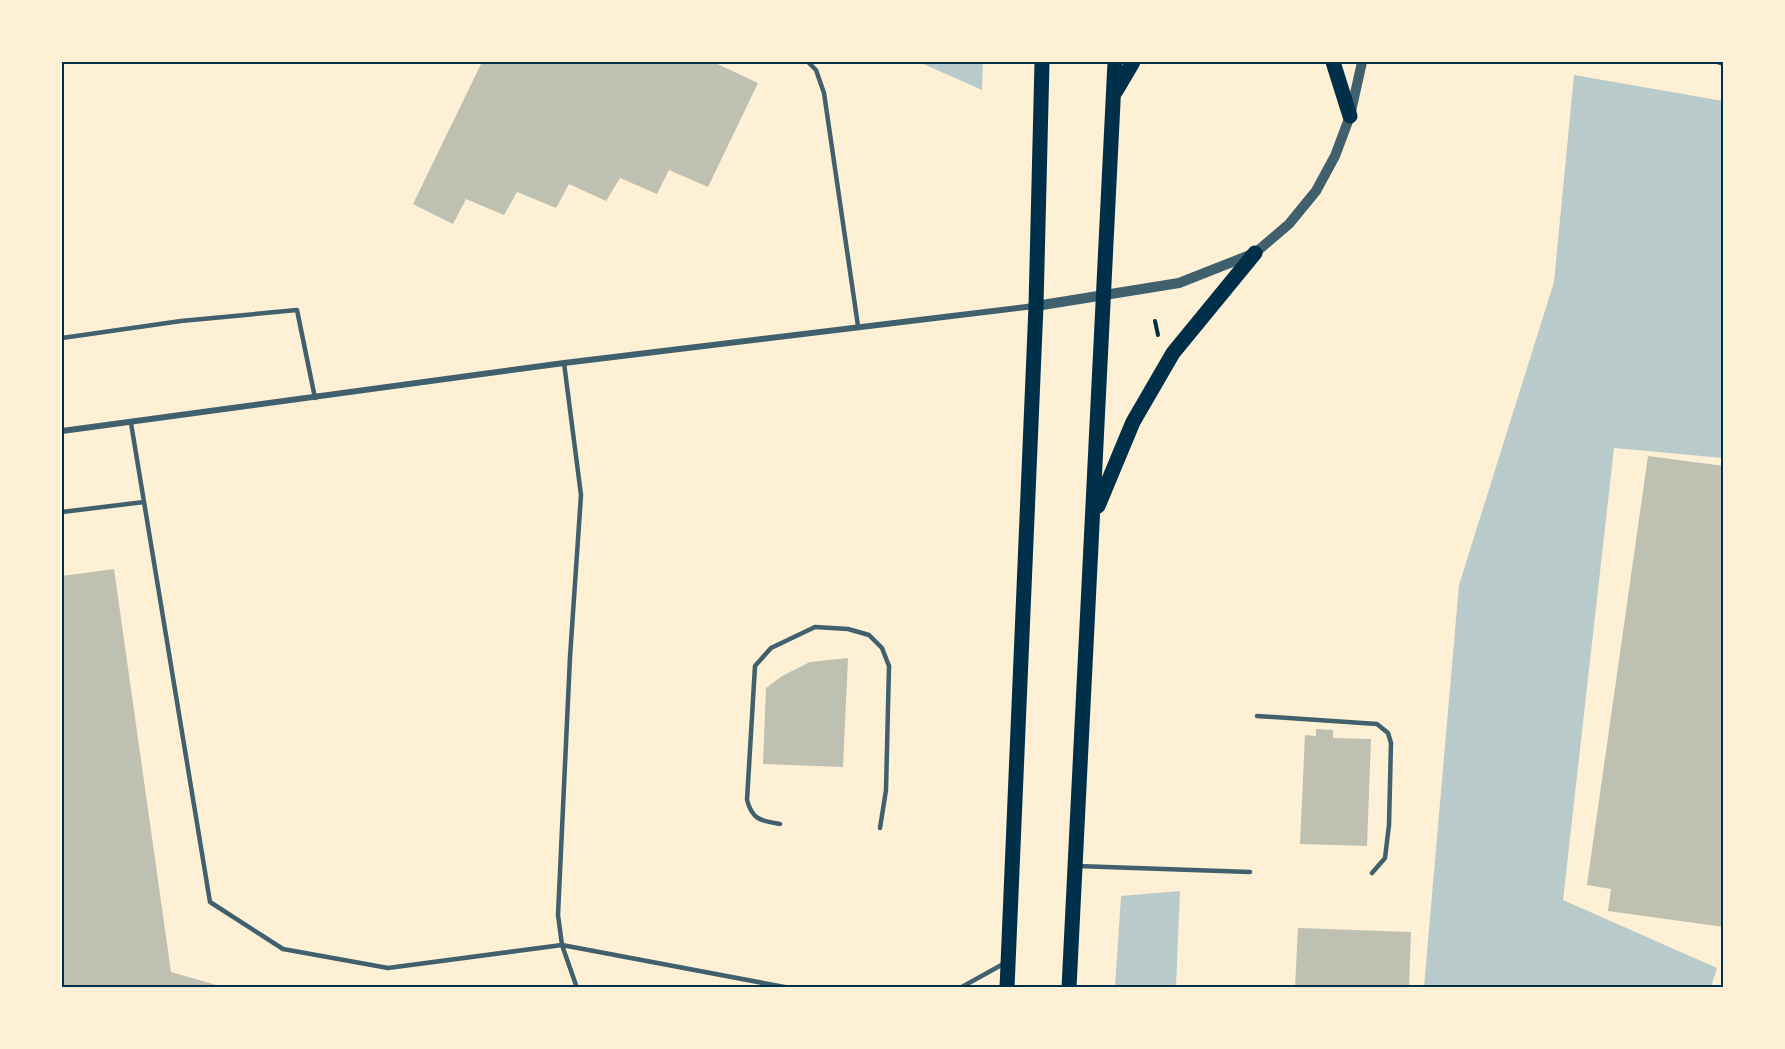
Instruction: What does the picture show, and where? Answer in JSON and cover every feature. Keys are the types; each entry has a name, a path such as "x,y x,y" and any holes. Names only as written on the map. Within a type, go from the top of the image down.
{"main road":[{"path":"1007,987 1036,306 1042,62"},
{"path":"1068,987 1094,517 1102,297 1115,62"},
{"path":"1114,94 1133,62"},
{"path":"1333,62 1350,116"},
{"path":"1094,517 1133,422 1173,353 1255,253"}],"street":[{"path":"62,431 564,363 1036,306 1179,283 1255,253 1289,224 1316,191 1335,156 1350,116 1362,62"}],"lane":[{"path":"808,62 816,70 824,93 858,326"},
{"path":"1718,62 1724,64"},
{"path":"62,338 181,321 297,310 315,398"},
{"path":"564,363 581,495 558,915 562,945 577,987"},
{"path":"130,423 210,902 283,949 388,968 562,945 790,987"},
{"path":"62,512 144,502"},
{"path":"780,824 759,821 751,814 747,800 755,666 771,648 815,627 848,629 869,635 882,648 889,666 886,790 880,828"},
{"path":"1257,716 1377,724 1388,733 1391,743 1389,825 1385,858 1372,873"},
{"path":"1074,866 1250,872"},
{"path":"960,987 1008,962"}],"path":[{"path":"1155,321 1159,339"}],"shaded area":[{"path":"919,62 983,62 982,90"},
{"path":"1574,75 1723,101 1723,458 1614,448 1563,900 1717,968 1711,987 1424,987 1459,585 1554,282"},
{"path":"1180,891 1176,987 1115,987 1121,896"}],"building":[{"path":"482,62 713,62 758,83 708,187 669,170 657,194 620,178 606,201 569,184 556,208 517,192 504,215 466,199 453,224 413,204"},
{"path":"1648,456 1724,466 1724,927 1608,911 1611,889 1587,885"},
{"path":"114,569 171,972 227,988 62,988 62,576"},
{"path":"848,658 843,767 763,764 766,688 782,676 810,662"},
{"path":"1316,729 1333,730 1333,738 1371,739 1367,846 1300,844 1305,735 1316,736"},
{"path":"1298,928 1411,932 1409,988 1295,988"}]}
